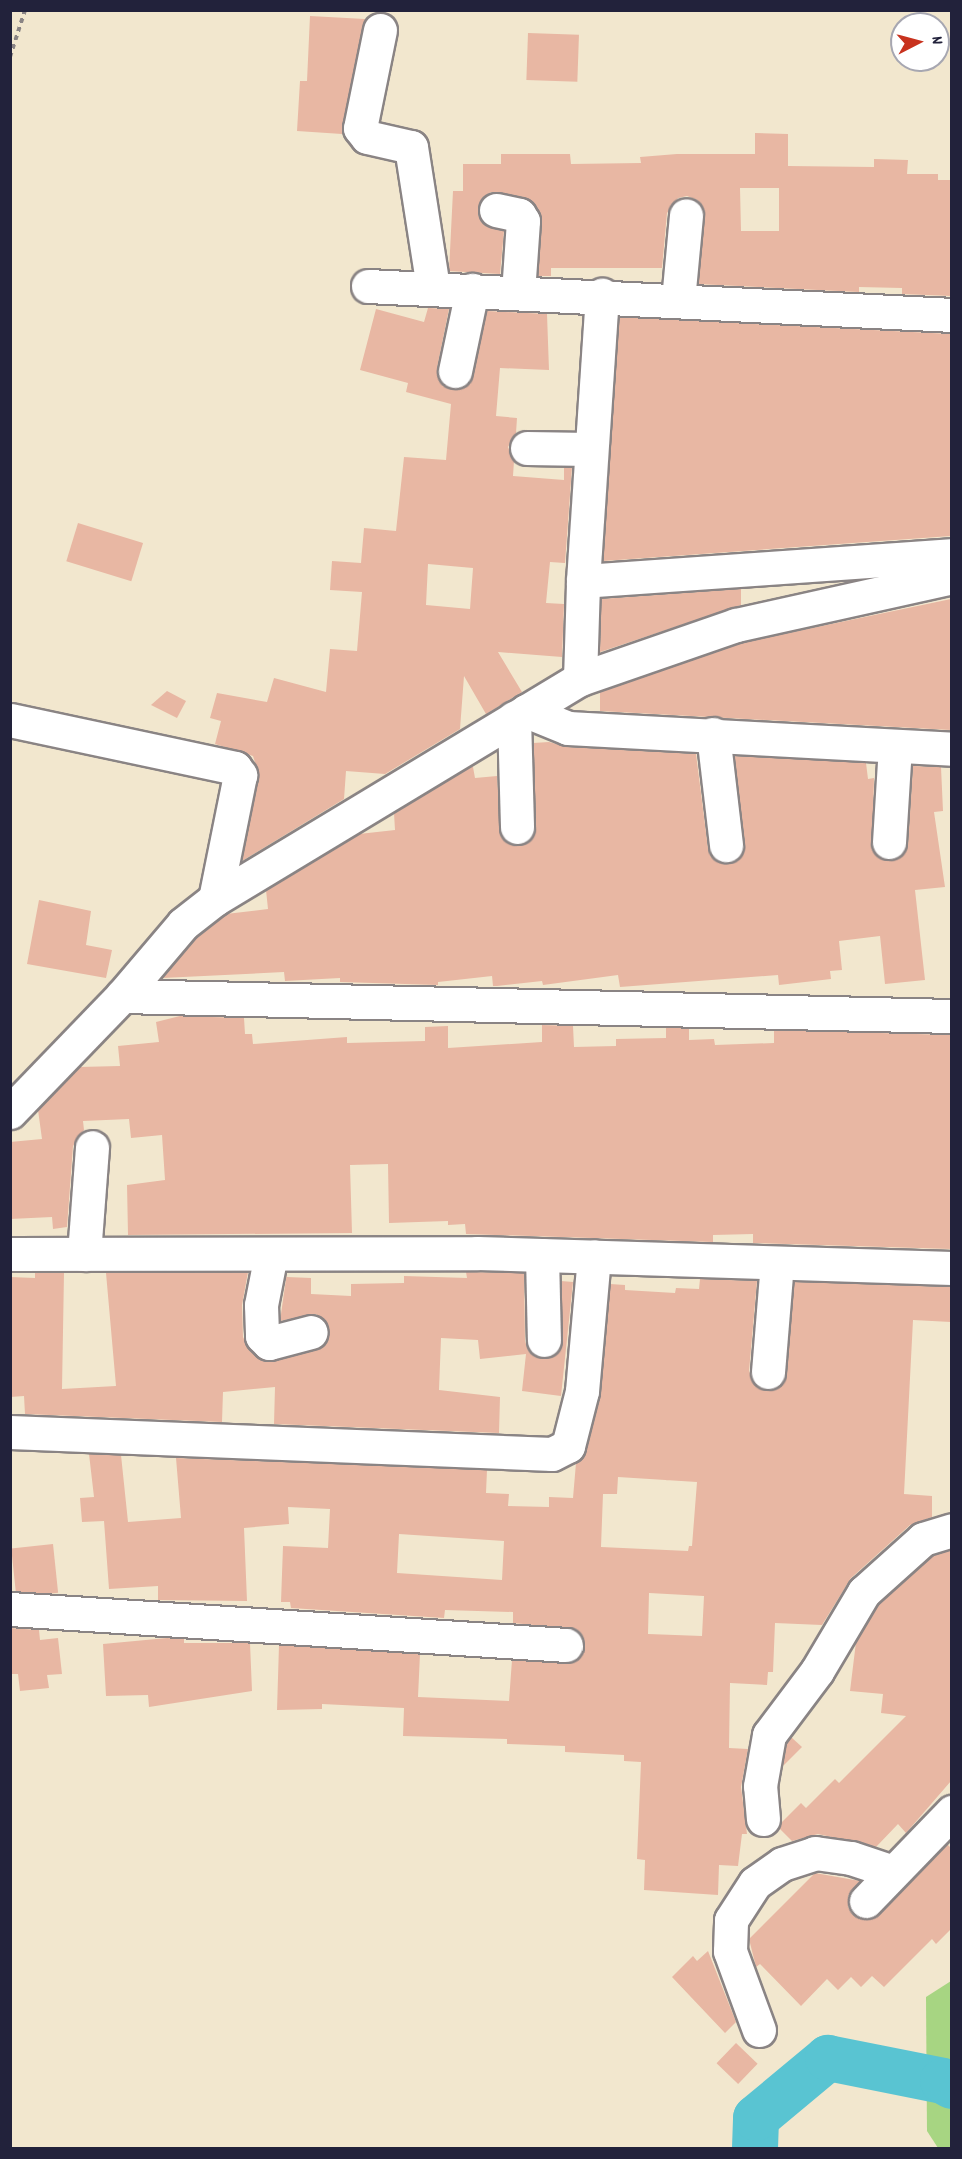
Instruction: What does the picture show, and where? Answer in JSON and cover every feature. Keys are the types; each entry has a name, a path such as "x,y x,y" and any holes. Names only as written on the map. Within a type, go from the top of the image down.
{"street":[{"path":"380,30 360,128 367,137 411,147 433,288"},
{"path":"496,210 519,215 523,221 518,292"},
{"path":"678,300 686,215"},
{"path":"368,286 602,295 951,315"},
{"path":"455,371 472,290"},
{"path":"580,679 589,449 602,295"},
{"path":"527,448 589,449"},
{"path":"583,581 951,555"},
{"path":"10,1112 122,996 183,924 215,899 580,679 736,626 951,577"},
{"path":"520,715 568,728 713,734 951,749"},
{"path":"517,827 520,715"},
{"path":"10,720 234,768 240,775 215,899"},
{"path":"713,734 726,845"},
{"path":"889,842 895,746"},
{"path":"122,996 951,1016"},
{"path":"84,1254 92,1147"},
{"path":"10,1254 542,1255 951,1268"},
{"path":"271,1254 261,1305 262,1335 269,1343 311,1332"},
{"path":"542,1255 544,1341"},
{"path":"10,1432 552,1454 568,1446 582,1391 594,1257"},
{"path":"768,1372 777,1263"},
{"path":"763,1819 760,1786 768,1736 817,1671 864,1592 923,1539 951,1530"},
{"path":"10,1609 566,1645"},
{"path":"866,1900 951,1812"},
{"path":"759,2030 730,1951 731,1920 755,1883 782,1864 815,1853 851,1858 893,1872"}],"path":[{"path":"10,57 26,10"}],"green space":[{"path":"951,1981 951,2148 938,2148 927,2131 926,1997"}],"building":[{"path":"310,16 365,19 342,134 297,131 300,81 307,81"},
{"path":"528,33 579,35 577,82 526,80"},
{"path":"755,133 788,134 788,166 874,167 874,159 908,160 907,174 938,174 938,180 951,180 951,296 902,294 902,288 859,287 859,292 698,284 705,216 697,200 687,196 678,198 667,213 662,268 551,268 551,276 538,276 542,222 535,205 523,197 491,192 482,198 478,215 484,224 504,231 500,274 449,271 453,191 463,191 463,164 501,164 501,154 570,154 571,164 641,163 640,157 677,154 755,154","holes":["740,188 779,188 779,231 741,231"]},
{"path":"428,308 449,309 437,368 442,385 452,389 469,384 487,311 547,314 549,370 500,368 496,416 517,418 516,433 508,447 514,461 513,476 564,480 564,467 572,467 565,563 550,562 546,603 564,604 562,657 498,652 522,692 486,714 464,676 460,729 385,774 346,771 344,799 242,861 258,772 253,756 215,744 221,721 210,718 217,693 267,702 274,678 326,692 330,649 357,651 362,592 330,590 332,561 361,563 364,528 396,531 404,457 446,460 451,404 406,392 408,383 360,370 376,309 424,322","holes":["428,564 473,568 470,609 426,605"]},
{"path":"619,317 951,334 951,536 603,561"},
{"path":"78,523 143,543 131,581 66,561"},
{"path":"741,589 741,605 600,652 601,599"},
{"path":"951,599 951,730 600,711 600,692 741,643"},
{"path":"167,691 186,701 177,718 151,705"},
{"path":"549,742 567,747 696,754 708,848 711,857 728,864 738,860 745,843 734,756 866,763 868,779 874,778 872,850 888,861 898,858 908,844 913,766 941,767 943,811 934,812 945,887 915,890 925,980 885,984 880,936 839,941 842,970 830,971 831,979 779,985 778,975 620,987 618,975 543,985 542,981 497,986 493,986 492,976 438,982 438,985 340,982 340,978 285,981 284,972 162,978 194,940 226,914 268,909 266,890 359,834 395,830 394,813 470,767 473,767 475,778 497,776 501,837 517,846 527,843 536,826 533,743"},
{"path":"39,900 91,911 86,945 112,950 106,978 27,964"},
{"path":"180,1016 244,1018 245,1034 252,1034 253,1044 347,1037 347,1043 425,1041 425,1027 448,1026 448,1048 542,1042 542,1025 573,1026 574,1047 616,1046 616,1039 666,1038 666,1028 689,1028 689,1040 714,1039 715,1045 774,1043 774,1030 951,1035 951,1249 753,1243 753,1234 713,1235 713,1242 466,1234 465,1224 448,1225 448,1221 389,1223 388,1164 350,1165 352,1233 128,1235 127,1185 165,1180 162,1135 131,1138 129,1119 83,1121 84,1130 73,1146 67,1227 53,1229 52,1217 10,1219 10,1142 42,1139 38,1110 79,1067 120,1066 118,1046 159,1042 156,1022"},
{"path":"248,1272 242,1305 243,1337 249,1349 265,1361 316,1350 329,1336 329,1327 316,1314 280,1321 287,1272 287,1277 311,1278 311,1294 351,1296 351,1284 404,1283 404,1276 467,1278 466,1272 524,1273 525,1341 528,1350 544,1359 561,1348 561,1281 573,1282 561,1396 522,1391 526,1354 480,1359 478,1340 441,1338 439,1390 500,1397 499,1433 274,1424 275,1387 223,1392 222,1422 25,1414 24,1396 10,1397 10,1277 35,1278 35,1273 64,1273 62,1389 116,1386 106,1273"},
{"path":"700,1279 757,1281 749,1371 757,1387 767,1391 777,1389 787,1374 794,1282 951,1287 951,1322 913,1320 904,1494 932,1496 932,1517 910,1525 851,1578 822,1625 775,1623 773,1672 768,1672 767,1685 730,1683 729,1748 748,1749 741,1787 747,1834 742,1834 738,1866 719,1865 718,1895 644,1890 645,1860 637,1859 641,1762 624,1761 624,1755 565,1752 565,1746 507,1744 507,1739 403,1736 404,1708 322,1704 322,1709 277,1710 279,1645 420,1654 418,1697 509,1701 512,1660 574,1662 585,1647 576,1629 513,1623 513,1612 445,1610 444,1618 291,1608 290,1602 281,1602 283,1546 328,1548 330,1509 288,1507 289,1524 244,1528 247,1601 158,1600 158,1586 109,1589 104,1521 82,1522 80,1498 94,1497 89,1454 121,1455 128,1522 181,1518 176,1458 487,1470 486,1493 509,1494 508,1506 549,1507 549,1497 573,1498 576,1463 586,1451 600,1395 610,1284 625,1285 625,1290 675,1293 676,1288 699,1289","holes":["618,1477 697,1482 692,1546 689,1546 688,1551 601,1547 603,1494 617,1494","399,1534 504,1541 502,1580 397,1573","649,1593 704,1596 702,1636 648,1634"]},
{"path":"53,1544 58,1593 16,1597 11,1548"},
{"path":"951,1550 951,1781 906,1833 898,1824 876,1847 818,1834 792,1841 779,1828 781,1823 801,1803 806,1808 835,1779 839,1783 906,1716 881,1713 883,1694 850,1691 856,1642 879,1604 932,1556"},
{"path":"10,1628 39,1630 40,1640 58,1638 62,1674 47,1675 49,1688 20,1691 18,1674 10,1674"},
{"path":"167,1638 184,1639 184,1643 250,1643 252,1691 149,1707 148,1695 106,1696 103,1644"},
{"path":"791,1737 802,1747 783,1766 787,1743"},
{"path":"947,1844 951,1848 951,1929 936,1944 932,1939 884,1987 872,1976 861,1987 851,1977 838,1990 827,1979 801,2006 760,1964 756,1967 749,1939 815,1873 860,1881 848,1896 848,1907 853,1915 871,1919"},
{"path":"708,1951 736,2022 725,2033 672,1977 693,1956 697,1961"},
{"path":"736,2043 758,2064 738,2084 717,2063"}],"waterway":[{"path":"755,2148 756,2118 828,2058 943,2081 952,2086"}]}
